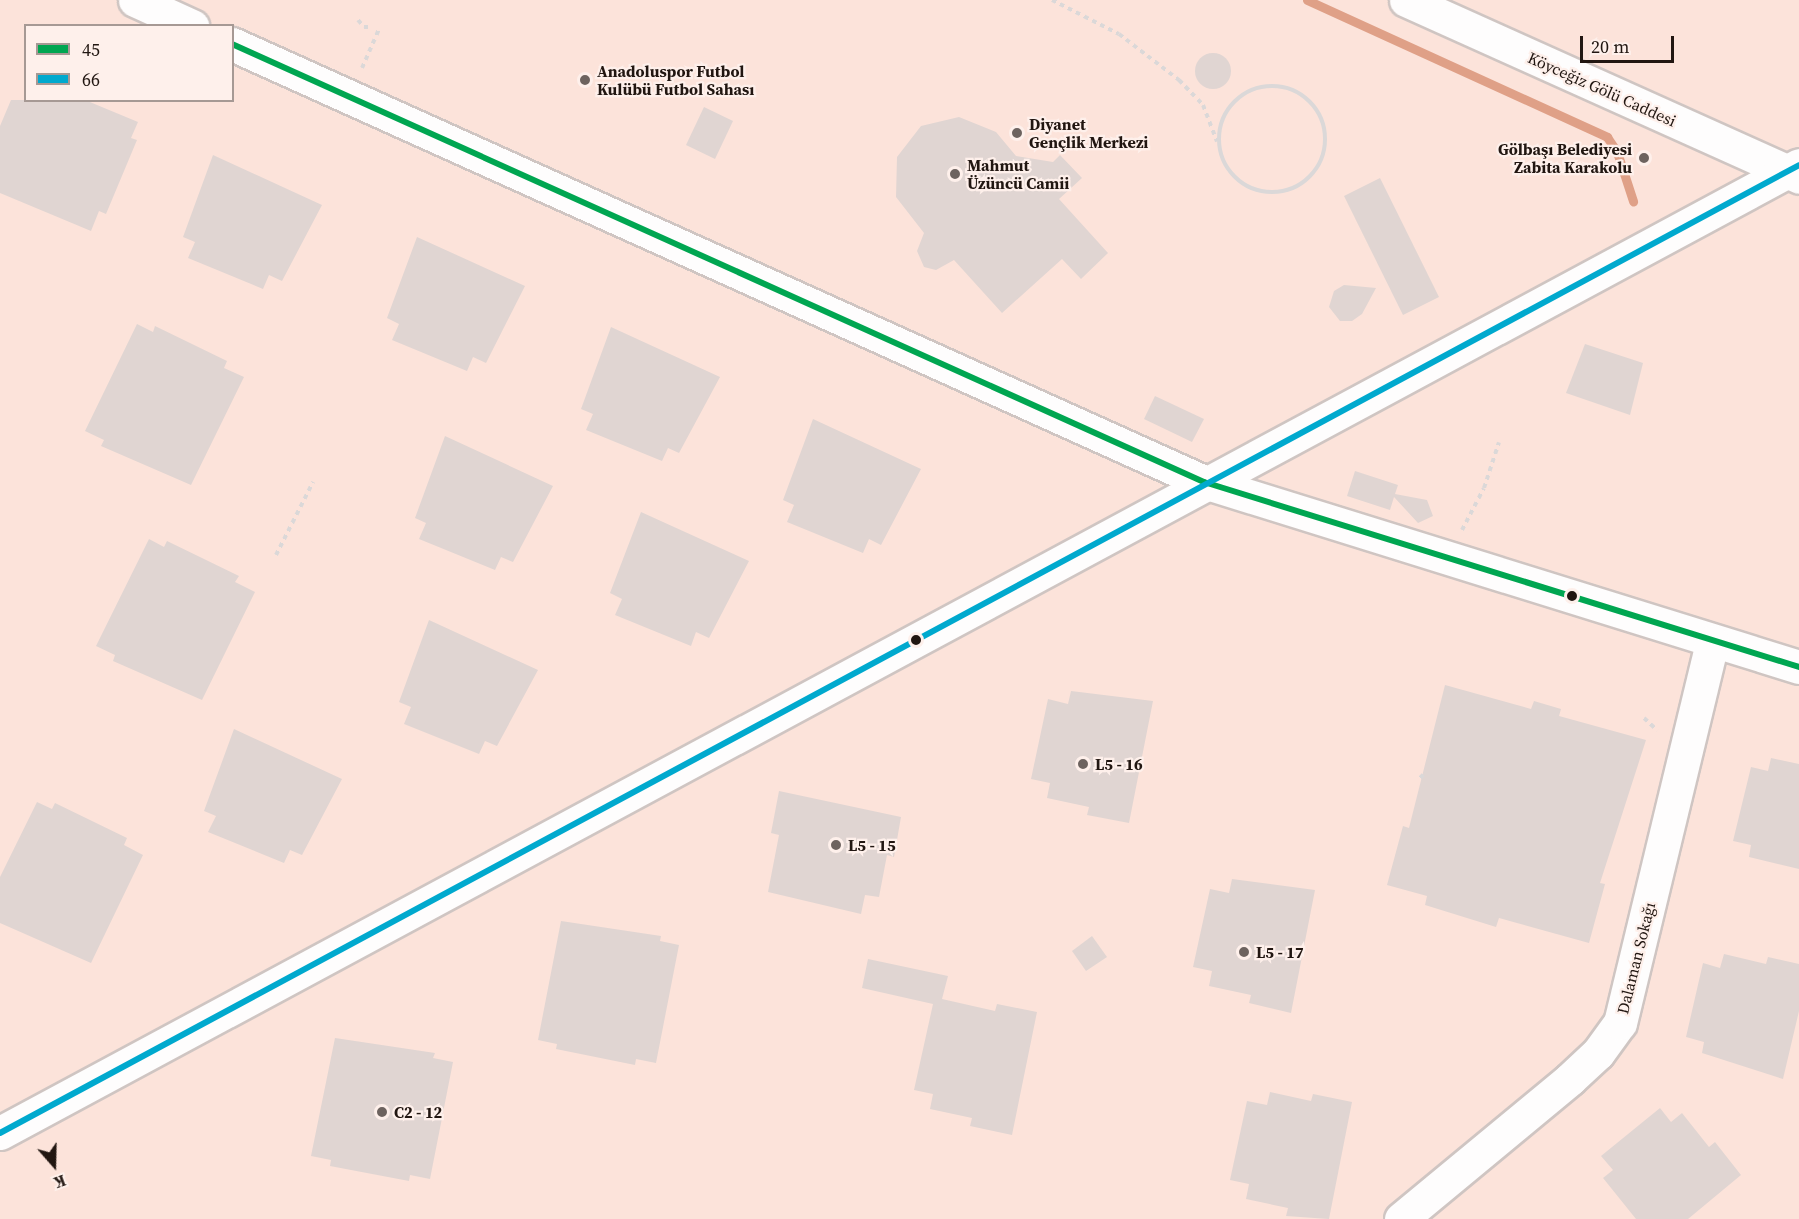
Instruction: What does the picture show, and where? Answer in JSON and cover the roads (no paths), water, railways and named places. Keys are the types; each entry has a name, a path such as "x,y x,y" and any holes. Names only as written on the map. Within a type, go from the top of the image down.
{"street":[{"path":"135,0 188,24"},
{"name":"Köyceğiz Gölü Caddesi","path":"1406,0 1795,172"},
{"path":"234,45 1204,482 1712,642 1799,667"},
{"path":"0,1133 1204,482 1795,172"},
{"name":"Dalaman Sokağı","path":"1401,1219 1570,1079 1604,1046 1620,1023 1712,642"}],"waterway":[{"path":"1307,0 1607,137 1617,152 1633,201"}],"place":[{"name":"Anadoluspor Futbol Kulübü Futbol Sahası","path":"585,80"},
{"name":"Diyanet Gençlik Merkezi","path":"1017,133"},
{"name":"Gölbaşı Belediyesi Zabita Karakolu","path":"1644,158"},
{"name":"Mahmut Üzüncü Camii","path":"955,174"},
{"name":"L5 - 16","path":"1083,764"},
{"name":"L5 - 15","path":"836,845"},
{"name":"L5 - 17","path":"1244,952"},
{"name":"C2 - 12","path":"382,1112"}]}
